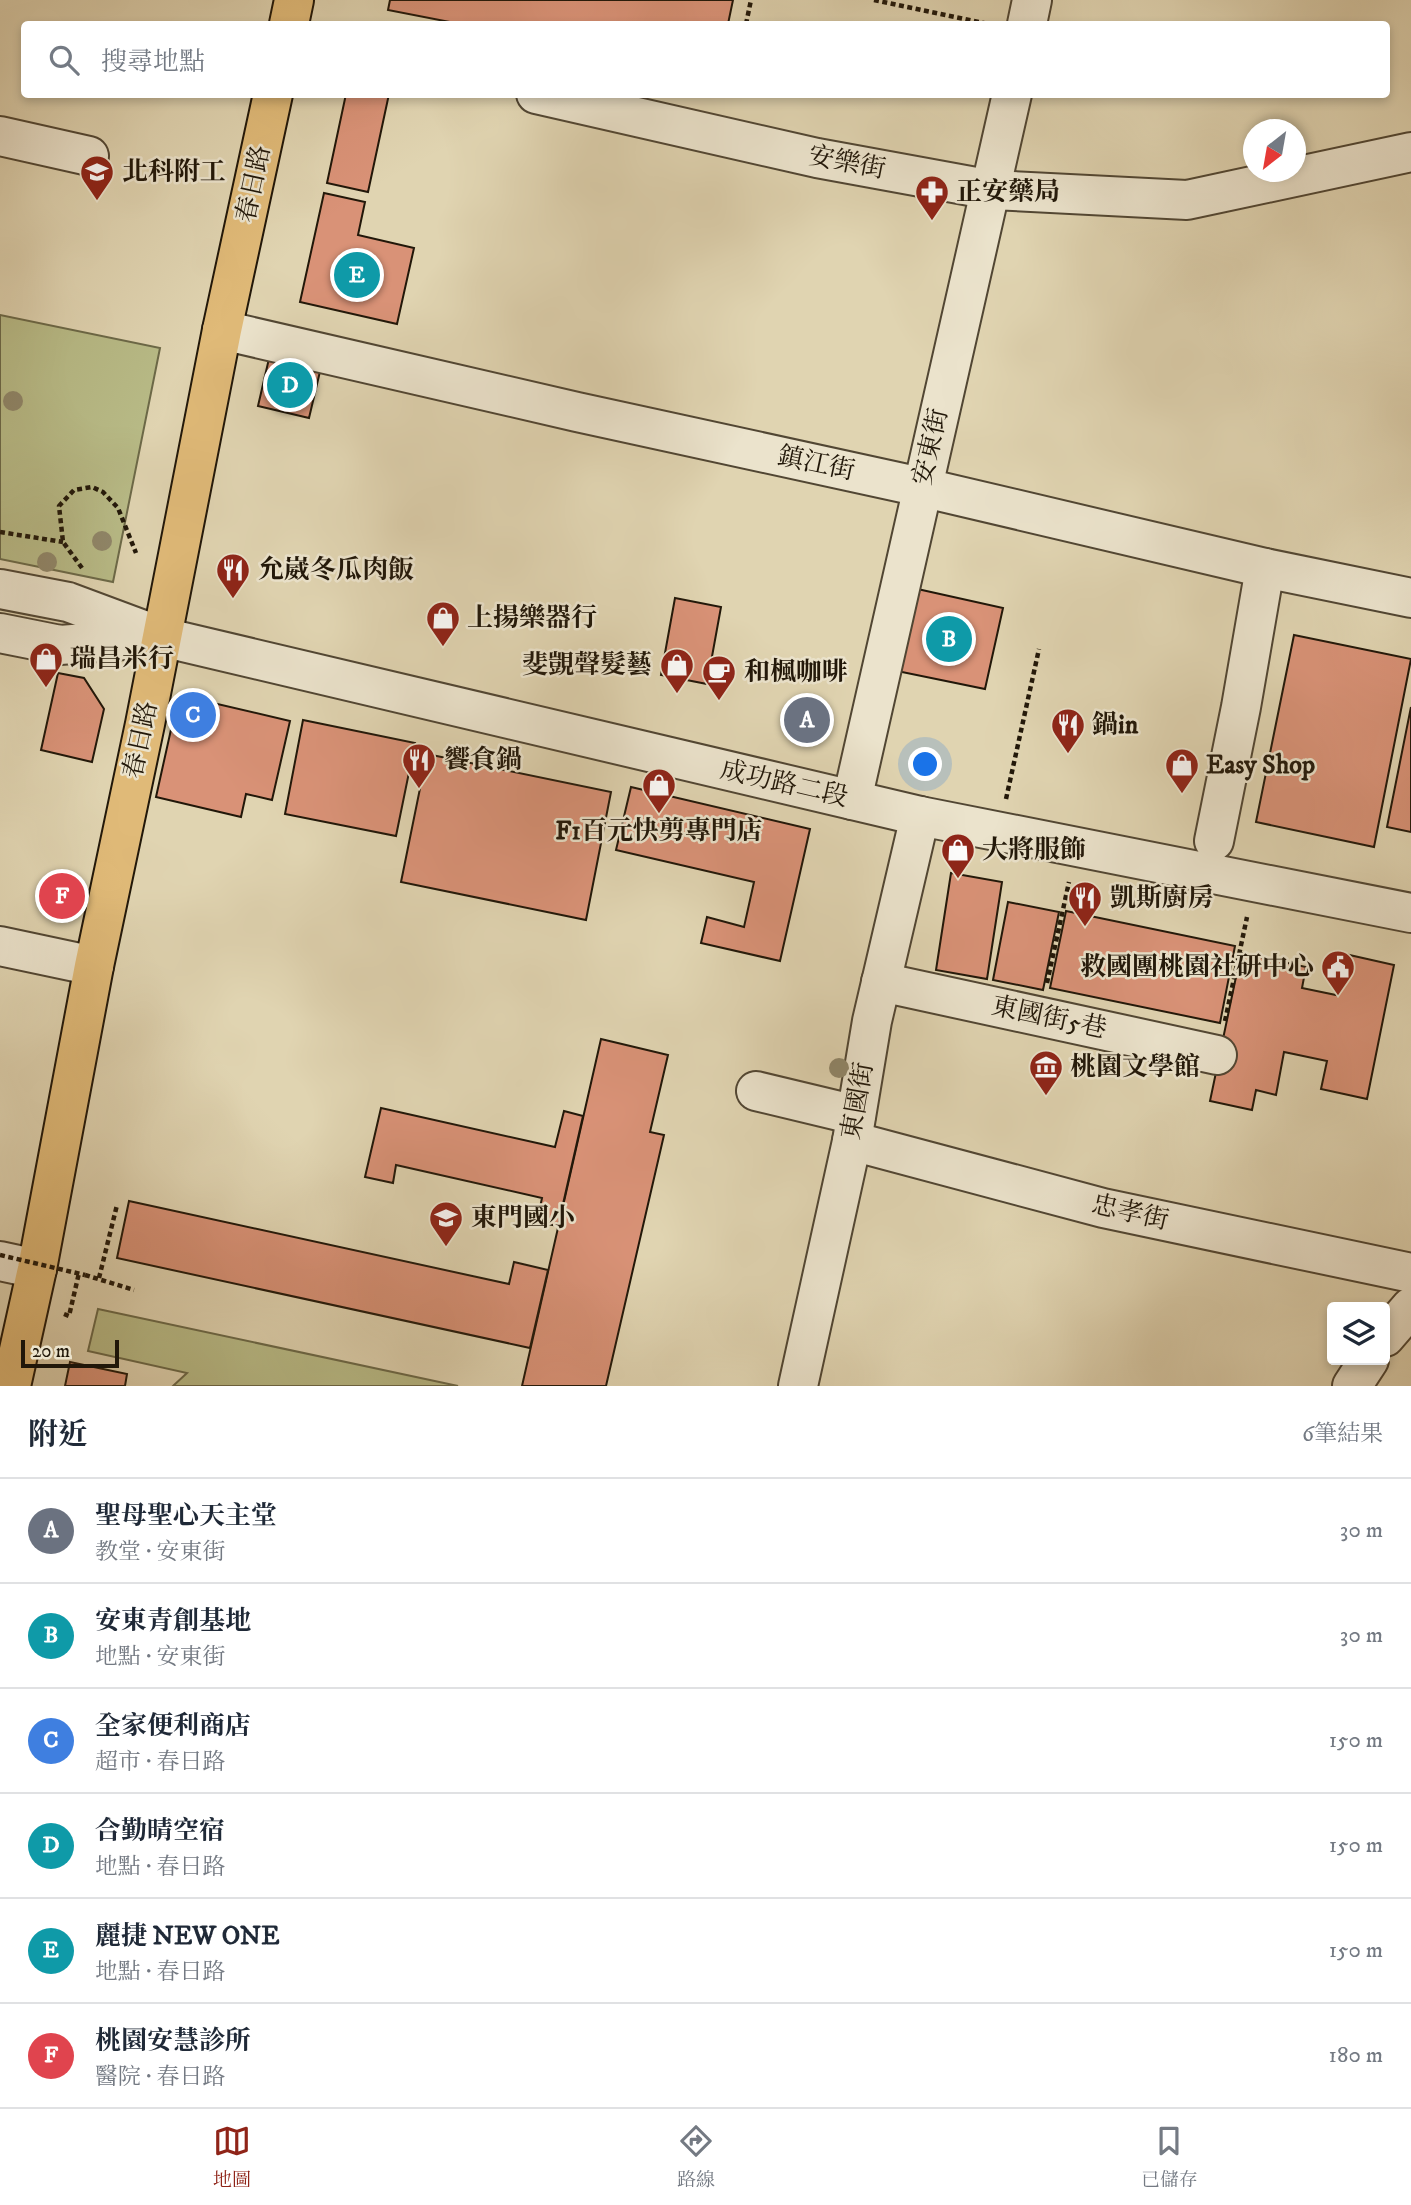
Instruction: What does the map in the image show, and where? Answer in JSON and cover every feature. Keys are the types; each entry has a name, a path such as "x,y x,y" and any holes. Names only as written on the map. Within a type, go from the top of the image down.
{"main road":[{"path":"290,21 294,0"},
{"name":"春日路","path":"11,1386 10,1339 37,1269 94,966 145,724 222,330 272,98"}],"street":[{"path":"1028,21 1032,0"},
{"name":"安樂街","path":"554,98 817,158 992,190 1187,200 1411,152"},
{"name":"安東街","path":"852,800 1011,98"},
{"path":"0,136 89,156"},
{"name":"鎮江街","path":"222,330 564,409 921,487 1265,568 1411,598"},
{"path":"1214,841 1265,568"},
{"name":"成功路二段","path":"0,589 68,602 162,637 920,816 1411,913"},
{"name":"成功路二段","path":"0,633 60,645 162,637"},
{"name":"東國街","path":"798,1386 854,1128 881,982 920,816"},
{"path":"0,946 94,966"},
{"name":"東國街5巷","path":"881,982 1217,1055"},
{"name":"忠孝街","path":"756,1091 854,1128 1103,1208 1411,1273"},
{"path":"0,1261 37,1269"},
{"path":"1390,1331 1411,1307"},
{"path":"1352,1386 1366,1365"}],"path":[{"path":"747,21 751,0"},
{"path":"874,0 974,21"},
{"path":"87,576 63,542 59,506 74,490 92,487 103,492 118,508 136,553"},
{"path":"0,532 63,542"},
{"path":"1006,800 1039,649"},
{"path":"1039,1015 1077,847"},
{"path":"1217,1055 1254,882"},
{"path":"99,1278 117,1205"},
{"path":"0,1255 99,1278 134,1290"},
{"path":"69,1315 79,1273"}],"green space":[{"path":"0,315 160,348 113,582 0,559"},
{"path":"98,1309 458,1386 173,1386 187,1373 88,1351"}],"building":[{"path":"390,0 733,0 729,21 445,21 388,10"},
{"path":"345,98 388,98 368,192 327,183"},
{"path":"324,193 365,202 358,235 414,248 397,324 300,302"},
{"path":"271,350 322,363 309,418 258,406"},
{"path":"913,588 1003,608 985,689 897,671"},
{"path":"675,598 721,607 707,684 661,675"},
{"path":"1294,635 1411,659 1374,847 1256,822"},
{"path":"58,673 84,678 104,709 92,762 41,750"},
{"path":"196,699 290,721 272,800 246,794 241,817 156,797 174,716"},
{"path":"1411,707 1411,832 1387,827"},
{"path":"303,720 415,743 396,836 285,814"},
{"path":"427,754 611,792 586,920 401,882"},
{"path":"631,787 810,829 780,961 701,943 707,917 744,927 754,882 616,850"},
{"path":"951,873 1002,882 987,979 936,970"},
{"path":"1008,902 1059,912 1043,990 993,980"},
{"path":"1066,911 1235,946 1220,1023 1050,988"},
{"path":"1241,953 1306,967 1302,988 1336,995 1345,954 1394,965 1367,1099 1321,1089 1327,1061 1284,1052 1276,1095 1256,1090 1252,1110 1210,1101"},
{"path":"601,1039 668,1055 650,1132 664,1135 606,1386 522,1386"},
{"path":"381,1108 555,1147 564,1111 583,1116 558,1226 537,1222 542,1198 396,1165 393,1183 365,1177"},
{"path":"129,1201 509,1284 514,1262 548,1270 530,1348 117,1258"},
{"path":"70,1362 127,1374 125,1386 65,1386"}],"place":[{"name":"北科附工","path":"97,202"},
{"name":"正安藥局","path":"932,222"},
{"name":"麗捷 NEW ONE","path":"357,275"},
{"name":"合勤晴空宿","path":"290,385"},
{"name":"允崴冬瓜肉飯","path":"233,600"},
{"name":"安東青創基地","path":"949,639"},
{"name":"上揚樂器行","path":"443,648"},
{"name":"瑞昌米行","path":"46,689"},
{"name":"斐覬聲髮藝","path":"677,695"},
{"name":"和楓咖啡","path":"719,702"},
{"name":"全家便利商店","path":"193,715"},
{"name":"聖母聖心天主堂","path":"807,720"},
{"name":"鍋in","path":"1068,755"},
{"name":"饗食鍋","path":"419,790"},
{"name":"Easy Shop","path":"1182,795"},
{"name":"F1百元快剪專門店","path":"659,815"},
{"name":"大將服飾","path":"958,880"},
{"name":"桃園安慧診所","path":"62,896"},
{"name":"凱斯廚房","path":"1085,928"},
{"name":"救國團桃園社研中心","path":"1338,997"},
{"name":"桃園文學館","path":"1046,1097"},
{"name":"東門國小","path":"446,1248"}]}
